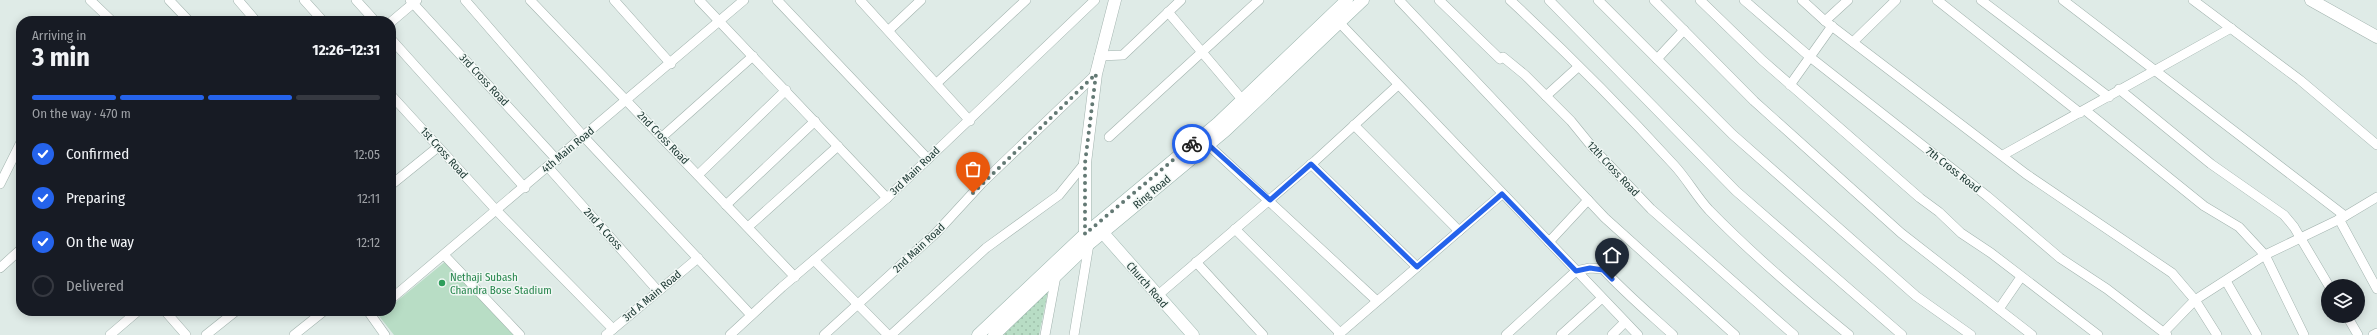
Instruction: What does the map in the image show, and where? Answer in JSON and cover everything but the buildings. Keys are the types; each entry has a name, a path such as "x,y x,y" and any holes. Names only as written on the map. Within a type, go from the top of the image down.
{"main road":[{"path":"1087,239 1085,163 1099,56 1115,0"},
{"name":"Ring Road","path":"994,335 1056,276 1087,239 1103,233 1205,141 1335,18 1347,0"},
{"name":"Ring Road","path":"978,335 1087,239 1205,141 1244,97 1335,18 1363,0"},
{"path":"2311,0 2377,37"},
{"name":"Church Road","path":"1103,233 1193,335"}],"street":[{"path":"91,0 107,16"},
{"path":"169,0 184,16"},
{"path":"238,0 252,16"},
{"path":"304,0 318,16"},
{"path":"356,0 370,16"},
{"path":"465,0 584,137 752,315"},
{"name":"2nd Cross Road","path":"530,0 795,277"},
{"path":"614,0 671,64"},
{"path":"699,0 721,21 887,198"},
{"name":"4th Main Road","path":"396,295 525,188 744,0"},
{"path":"777,0 928,159"},
{"path":"860,0 889,30 970,121"},
{"path":"889,30 921,0"},
{"path":"937,84 1026,0"},
{"name":"3rd Main Road","path":"730,335 814,260 887,198 970,121 1095,0"},
{"path":"1099,56 1123,55 1181,0"},
{"path":"1109,137 1202,50 1259,0"},
{"path":"1399,0 1588,200 1661,270 1735,335"},
{"name":"12th Cross Road","path":"1439,0 1500,59 1502,57 1546,96 1651,209 1794,335"},
{"path":"1510,0 1656,145 1682,174 1686,182 1708,209 1769,268 1849,335"},
{"path":"1549,0 1736,191 1902,335"},
{"path":"1598,0 1732,134 1916,296 1971,335"},
{"path":"1654,0 1754,101 1901,233 1925,254 2032,335"},
{"path":"1700,0 1790,85 1920,198 1939,212 1961,233 2098,335"},
{"name":"7th Cross Road","path":"1744,0 1810,57 1987,196 2060,258 2107,289 2165,334"},
{"path":"1802,0 1828,24 2003,155 2026,174 2172,273 2195,300 2217,335"},
{"path":"1790,85 1810,57 1828,24 1848,0"},
{"path":"1853,42 1896,0"},
{"path":"1936,0 2204,206 2239,226 2265,255 2304,335"},
{"path":"1981,0 2109,97"},
{"path":"2063,0 2342,217 2377,288"},
{"path":"2193,0 2300,80 2377,145"},
{"path":"396,17 413,1"},
{"name":"3rd Cross Road","path":"413,1 557,160"},
{"path":"1168,12 1202,50 1240,97 1244,97"},
{"path":"1335,18 1638,335"},
{"path":"2003,155 2109,97 2119,89 2156,71 2231,28"},
{"path":"1657,59 1684,30"},
{"path":"396,46 525,188"},
{"path":"662,137 753,56"},
{"path":"1546,96 1578,67"},
{"name":"2nd Main Road","path":"824,335 936,233 982,183 1096,74"},
{"path":"1157,296 1270,200 1398,85"},
{"path":"2119,89 2211,164 2273,205 2294,227 2325,279"},
{"path":"698,175 786,90"},
{"name":"1st Cross Road","path":"396,102 610,332"},
{"path":"726,204 815,121"},
{"path":"1354,125 1459,230"},
{"path":"1205,141 1377,301"},
{"path":"748,227 838,146"},
{"path":"396,181 438,147"},
{"path":"0,184 16,152"},
{"path":"814,260 890,335 986,248 1059,196 1085,163"},
{"path":"1311,164 1417,267"},
{"name":"2nd A Cross","path":"548,167 658,291"},
{"path":"1235,229 1339,334 1502,194"},
{"path":"2165,334 2195,300 2265,255 2342,217 2377,197"},
{"path":"1548,242 1588,200"},
{"path":"1074,335 1087,239"},
{"path":"0,268 16,254"},
{"path":"444,255 520,335"},
{"name":"3rd A Main Road","path":"610,332 698,258"},
{"path":"1196,262 1263,335"},
{"path":"1506,335 1576,271 1590,268 1603,270 1621,289 1640,303 1673,335"},
{"path":"1045,335 1056,276"},
{"path":"1999,309 2021,277"},
{"path":"2226,281 2257,335"},
{"path":"1561,335 1602,298"},
{"path":"110,335 132,316"},
{"path":"169,316 186,335"},
{"path":"206,335 230,316"},
{"path":"294,335 318,316"},
{"path":"373,316 379,333"},
{"path":"1612,335 1625,322"},
{"path":"2351,323 2358,335"},
{"path":"2373,335 2377,333"}],"green space":[{"name":"Nethaji Subash Chandra Bose Stadium","path":"446,261 514,335 394,335 379,316 396,316 396,302"},
{"path":"1048,291 1039,335 1002,335"}],"way so far":[{"path":"973,193 1096,74 1085,163 1085,234 1192,144"}],"place":[{"name":"Nethaji Subash Chandra Bose Stadium","path":"442,283"}],"route":[{"path":"1192,144 1200,137 1270,200 1311,164 1417,267 1502,194 1576,271 1590,268 1603,270 1612,279"}]}
